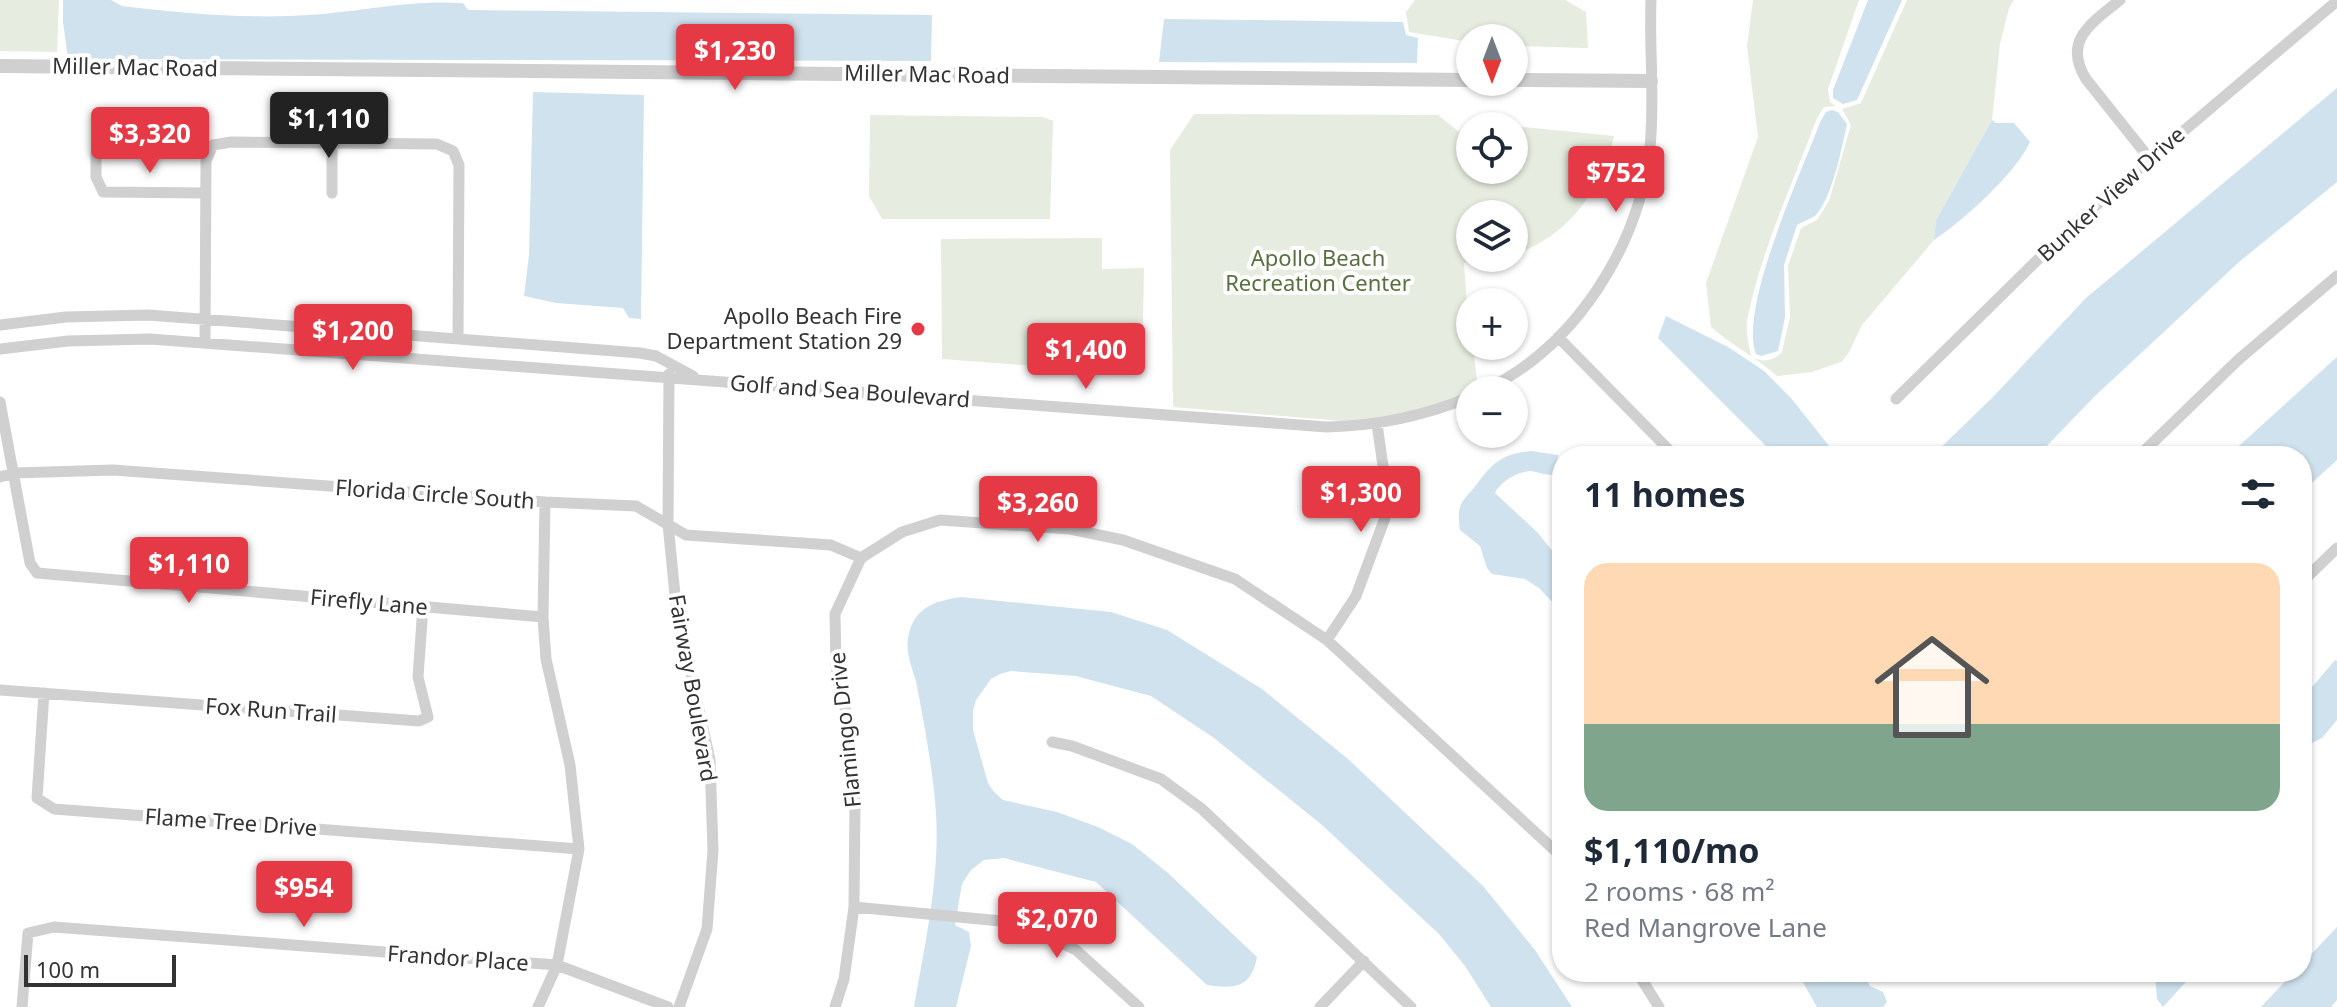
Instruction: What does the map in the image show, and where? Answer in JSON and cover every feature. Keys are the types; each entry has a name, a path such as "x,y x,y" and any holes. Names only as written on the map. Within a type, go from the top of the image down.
{"street":[{"path":"1509,376 1558,337 1595,292 1618,254 1634,217 1650,146 1651,0"},
{"path":"2120,0 2091,24 2080,39 2075,54 2086,79 2149,158"},
{"name":"Bunker View Drive","path":"1896,399 2074,224 2337,1"},
{"name":"Miller Mac Road","path":"0,66 1456,80"},
{"path":"1528,80 1651,81"},
{"path":"205,343 206,161 213,145 231,142 437,144 453,151 459,165 458,338"},
{"path":"332,143 332,193"},
{"path":"96,153 96,177 103,192 206,193"},
{"path":"2149,446 2238,360 2337,276"},
{"name":"Golf and Sea Boulevard","path":"0,325 100,315 205,319 458,338 640,353 656,356 705,380"},
{"path":"1558,337 1665,446"},
{"name":"Golf and Sea Boulevard","path":"0,349 107,339 205,343 1327,427 1412,418 1456,402"},
{"name":"Fairway Boulevard","path":"669,365 668,524 676,605 710,760 713,850 707,929 679,1007"},
{"name":"Firefly Lane","path":"0,402 30,563 37,573 543,617"},
{"path":"1327,640 1356,596 1385,518 1383,466 1377,424"},
{"name":"Florida Circle South","path":"0,477 14,473 113,470 636,506 686,535 831,545 861,558"},
{"path":"538,1007 557,965 579,849 570,765 546,659 543,617 545,502"},
{"path":"861,558 902,532 940,520 1070,529 1123,540 1235,579 1327,640 1552,848"},
{"path":"2312,572 2337,548"},
{"name":"Flamingo Drive","path":"835,1007 844,979 854,907 855,799 845,706 836,667 835,614 861,558"},
{"name":"Fox Run Trail","path":"0,690 419,721 428,717 418,677 423,606"},
{"name":"Flame Tree Drive","path":"44,693 37,798 54,809 579,849"},
{"path":"1052,742 1072,746 1161,779 1202,809 1411,1007"},
{"path":"854,907 1022,923 1076,950 1139,1007"},
{"name":"Frandor Place","path":"22,1007 28,933 54,927 557,965 668,1007"},
{"path":"1320,1007 1364,961"},
{"path":"1643,982 1659,1007"}],"green space":[{"path":"0,0 59,0 57,52 0,51"},
{"path":"1415,0 1565,0 1586,12 1588,48 1528,46 1528,24 1456,24 1456,40 1409,32 1406,12"},
{"path":"1753,0 1859,0 1828,89 1830,102 1836,106 1824,107 1817,118 1761,266 1747,321 1752,357 1711,327 1706,283 1758,137 1747,46"},
{"path":"1907,0 2014,0 2000,44 1992,120 1936,220 1934,240 1862,325 1841,362 1812,372 1777,376 1753,357 1768,360 1782,352 1790,317 1788,266 1801,228 1817,220 1829,201 1851,125 1842,109 1861,103"},
{"name":"Apollo Beach Recreation Center","path":"1194,114 1438,115 1456,130 1456,184 1528,184 1528,127 1614,136 1601,175 1580,209 1551,236 1528,249 1528,200 1456,200 1456,272 1465,272 1466,288 1456,288 1456,360 1475,360 1476,376 1456,376 1456,400 1377,424 1173,407 1170,150"},
{"path":"870,115 1043,117 1053,121 1050,219 882,219 869,196"},
{"path":"1102,238 1102,269 1144,268 1142,374 942,359 941,239"}],"water":[{"path":"63,0 111,0 122,6 248,16 298,16 445,2 463,3 468,10 932,15 931,61 68,59"},
{"path":"1868,0 1902,0 1857,100 1843,104 1833,98 1833,90"},
{"path":"1164,19 1403,22 1406,35 1418,38 1417,63 1159,62"},
{"path":"2337,88 2337,182 2239,262 2096,395 2047,446 1942,446 2086,298"},
{"path":"533,92 644,95 641,319 629,318 623,308 556,303 524,296 529,255"},
{"path":"1826,112 1838,112 1847,124 1836,172 1821,208 1815,216 1797,225 1784,265 1785,317 1778,351 1761,356 1756,354 1753,333 1764,273 1821,120"},
{"path":"1992,120 1996,123 2014,123 2030,142 2013,168 1988,196 1934,240 1936,220"},
{"path":"1666,316 1728,347 1764,371 1791,398 1829,446 1766,446 1658,338"},
{"path":"2337,357 2337,460 2312,483 2312,446 2239,446"},
{"path":"1531,451 1552,454 1552,475 1531,471 1521,473 1505,481 1495,493 1552,550 1552,602 1525,579 1492,574 1480,546 1460,530 1461,504 1488,470 1513,454"},
{"path":"961,597 1111,612 1167,630 1262,689 1348,759 1483,886 1535,950 1552,976 1552,982 1556,982 1572,1007 1491,1007 1465,966 1439,934 1322,825 1214,738 1151,696 1076,676 1011,671 991,679 976,700 973,710 973,730 988,783 994,792 1003,800 1057,812 1132,844 1168,873 1257,957 1246,981 1226,987 1207,985 1096,882 1004,858 984,860 971,870 962,884 955,925 969,932 971,946 956,1007 914,1007 931,910 937,837 931,765 907,644 911,628 920,613 942,601"},
{"path":"2337,661 2337,720 2322,738 2312,743 2312,687"},
{"path":"2337,927 2337,1000 2331,1007 2261,1007 2285,982 2312,982 2312,953"},
{"path":"1803,982 1868,982 1883,992 1887,1002 1883,1007 1817,1007"},
{"path":"2156,982 2186,982 2163,1007 2157,999"}],"place":[{"name":"Apollo Beach Fire Department Station 29","path":"918,329"}]}
